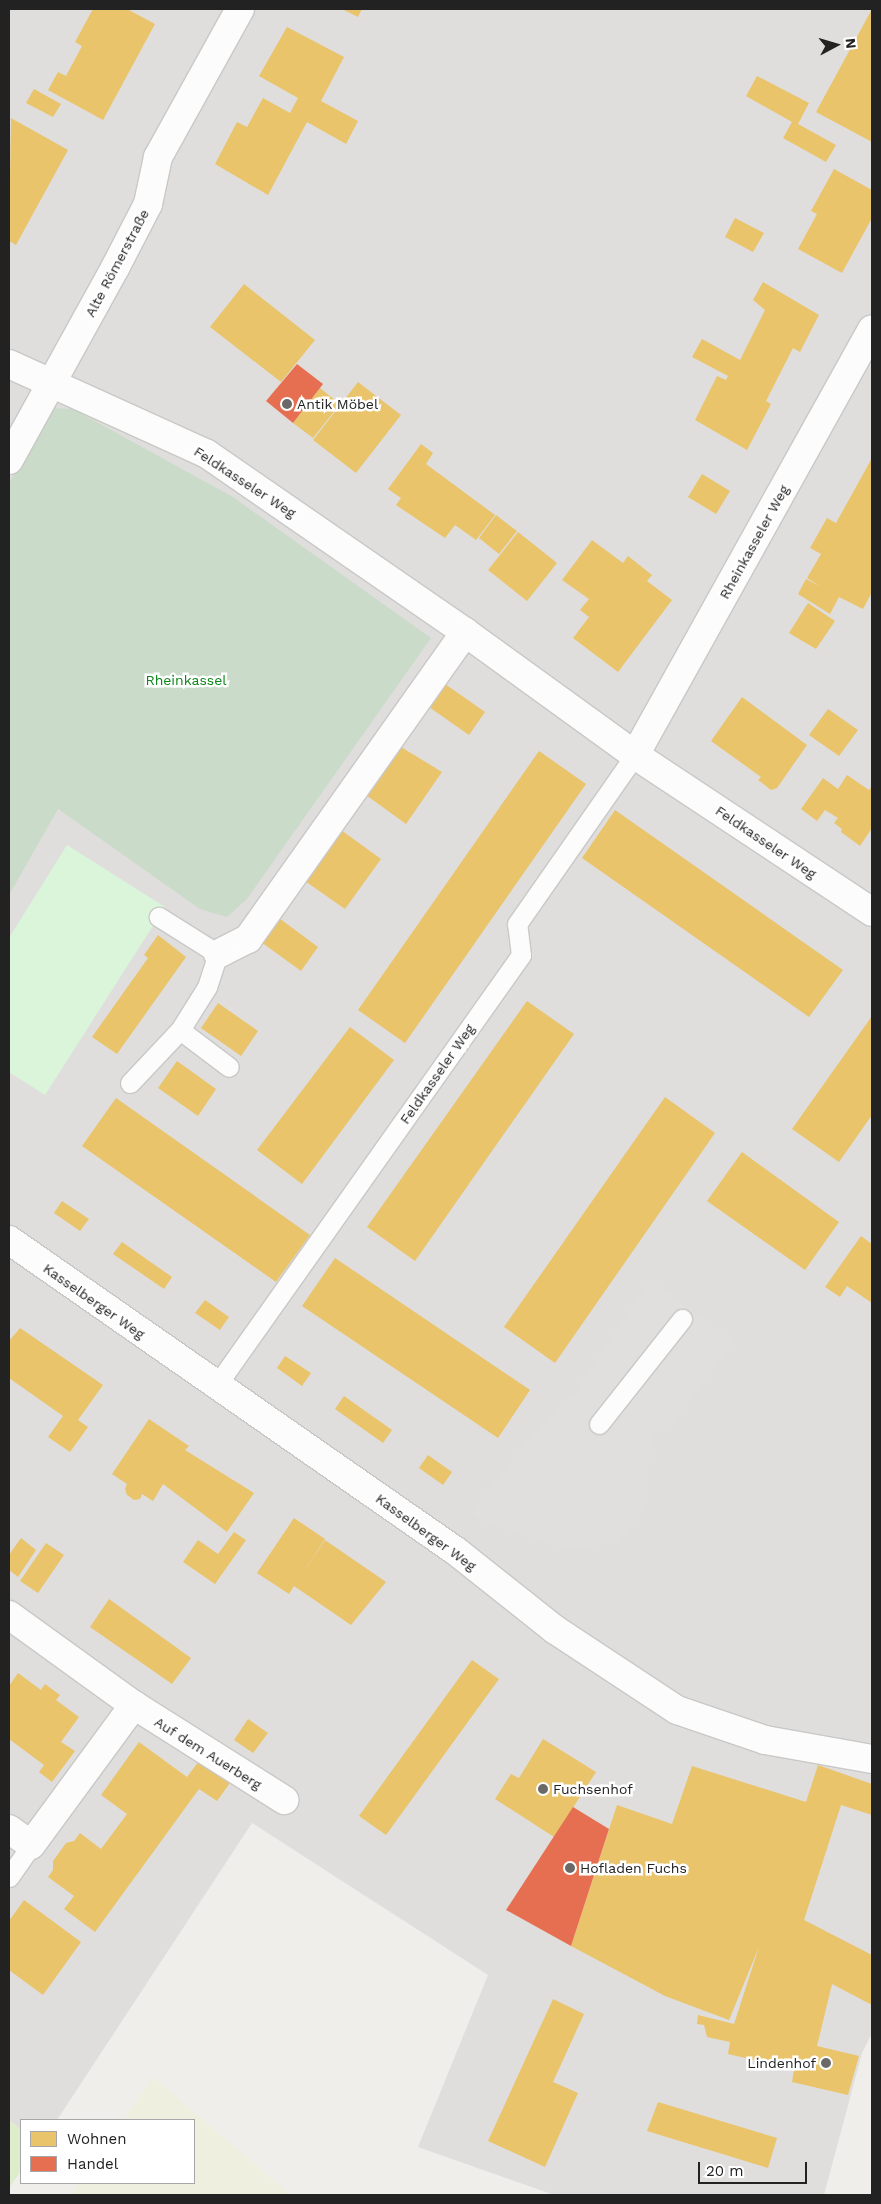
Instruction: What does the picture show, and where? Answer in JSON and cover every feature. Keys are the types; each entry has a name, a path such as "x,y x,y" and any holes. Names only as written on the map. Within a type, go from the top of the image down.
{"street":[{"name":"Alte Römerstraße","path":"9,460 148,204 158,157 240,9"},
{"name":"Rheinkasseler Weg","path":"636,755 872,330"},
{"name":"Feldkasseler Weg","path":"9,364 208,454 465,632 636,755 872,912"},
{"path":"218,954 248,939 465,632"},
{"name":"Kasselberger Weg","path":"9,1240 216,1386 457,1552 554,1629 677,1710 764,1740 872,1759"},
{"name":"Auf dem Auerberg","path":"9,1615 134,1705 284,1800"},
{"path":"9,1829 31,1846 134,1705"}],"lane":[{"name":"Feldkasseler Weg","path":"216,1386 521,955 517,924 636,755"},
{"path":"130,1083 180,1030 207,987 218,954 159,917"},
{"path":"180,1030 229,1067"},
{"path":"599,1424 682,1319"},
{"path":"9,1877 31,1846"}],"shaded area":[{"path":"9,9 872,9 872,2033 862,2053 824,2195 554,2195 418,2147 488,1975 252,1823 58,2119 20,2119 20,2129 9,2120"},
{"path":"650,1280 734,1341 673,1424 650,1436 647,1506 617,1543 566,1549 481,1521 471,1512 535,1431 575,1392"}],"green space":[{"name":"Rheinkassel","path":"50,408 73,409 233,497 431,638 247,899 227,917 200,909 58,809 9,895 9,483"},
{"path":"67,845 165,907 45,1095 9,1072 9,938"},
{"path":"153,2077 291,2195 70,2195 77,2184 195,2184 195,2119 124,2119"},
{"path":"9,2120 20,2129 20,2172 9,2188"}],"building: Wohnen":[{"path":"93,9 127,9 155,24 103,120 48,90 58,72 66,76 82,46 75,42"},
{"path":"342,9 362,9 358,17"},
{"path":"872,9 872,142 816,112"},
{"path":"287,27 344,57 321,101 358,121 346,144 307,122 268,195 215,164 237,122 247,127 263,98 290,113 298,98 259,76"},
{"path":"757,76 809,103 798,124 836,145 826,162 783,138 792,122 746,96"},
{"path":"34,89 61,104 53,117 26,103"},
{"path":"11,118 68,150 16,245 9,241"},
{"path":"834,169 872,190 872,218 842,273 798,249 817,214 811,211"},
{"path":"735,218 764,233 753,252 725,237"},
{"path":"763,282 819,315 800,352 793,348 766,401 771,404 747,450 695,420 717,376 726,380 728,376 692,357 702,339 740,360 765,310 753,300"},
{"path":"244,284 315,340 281,382 210,327"},
{"path":"358,382 401,415 356,473 313,440"},
{"path":"320,388 340,404 313,438 293,423"},
{"path":"421,444 433,453 426,464 495,515 476,540 455,525 445,538 396,505 401,498 388,489"},
{"path":"872,458 872,592 863,609 839,597 830,614 798,594 806,579 820,586 807,578 821,554 810,548 827,518 836,523"},
{"path":"702,474 730,491 716,514 688,497"},
{"path":"496,515 517,531 499,554 479,538"},
{"path":"518,532 557,563 527,601 488,570"},
{"path":"592,540 623,563 628,556 652,575 647,581 672,600 618,672 573,638 589,617 580,610 589,599 562,580"},
{"path":"808,603 835,621 816,649 789,633"},
{"path":"445,684 485,712 469,735 429,707"},
{"path":"742,697 807,745 777,788 771,790 758,780 761,777 711,741"},
{"path":"828,709 858,730 839,756 809,735"},
{"path":"401,747 442,772 406,824 366,795"},
{"path":"539,751 586,784 405,1043 358,1010"},
{"path":"847,775 869,790 872,786 872,828 860,846 841,832 842,829 834,823 838,818 825,810 817,821 801,809 823,778 838,789"},
{"path":"615,810 843,970 809,1017 582,858"},
{"path":"341,830 381,859 345,909 305,881"},
{"path":"279,918 318,947 301,971 261,942"},
{"path":"158,935 186,957 117,1054 92,1037 148,958 144,955"},
{"path":"527,1001 574,1034 415,1261 367,1227"},
{"path":"218,1003 258,1031 241,1056 201,1028"},
{"path":"872,1016 872,1115 839,1162 792,1129"},
{"path":"350,1027 394,1060 302,1184 257,1150"},
{"path":"177,1061 216,1089 198,1116 158,1088"},
{"path":"665,1097 715,1133 555,1363 504,1327"},
{"path":"116,1098 310,1235 276,1282 82,1146"},
{"path":"742,1152 839,1222 805,1270 707,1201"},
{"path":"62,1201 89,1219 80,1231 54,1213"},
{"path":"861,1236 872,1244 872,1303 847,1286 840,1297 825,1287"},
{"path":"122,1242 172,1277 164,1289 113,1254"},
{"path":"335,1258 530,1390 498,1438 302,1306"},
{"path":"205,1300 229,1317 220,1330 195,1313"},
{"path":"20,1328 103,1385 78,1420 88,1427 70,1452 48,1437 63,1416 9,1378 9,1341"},
{"path":"285,1356 311,1373 302,1386 277,1368"},
{"path":"344,1396 392,1430 383,1443 335,1409"},
{"path":"149,1419 189,1446 185,1450 254,1493 227,1532 163,1484 153,1501 142,1494 140,1499 134,1500 127,1495 125,1489 127,1484 112,1474"},
{"path":"428,1455 452,1472 443,1485 419,1468"},
{"path":"294,1518 325,1539 300,1577 325,1540 386,1582 351,1625 294,1586 289,1594 257,1573"},
{"path":"234,1532 246,1540 215,1584 183,1562 198,1540 218,1554"},
{"path":"21,1538 36,1550 18,1577 9,1570 9,1555"},
{"path":"46,1543 64,1555 38,1593 20,1581"},
{"path":"109,1599 191,1658 172,1684 90,1627"},
{"path":"472,1660 499,1679 386,1835 359,1816"},
{"path":"18,1673 41,1690 45,1684 60,1695 56,1700 79,1717 61,1742 75,1751 52,1782 39,1772 44,1765 9,1739 9,1686"},
{"path":"248,1719 268,1733 253,1753 234,1740"},
{"name":"Fuchsenhof","path":"543,1739 596,1772 554,1837 495,1799 511,1774 519,1778"},
{"path":"139,1742 187,1777 199,1761 232,1780 217,1801 199,1789 95,1932 64,1909 74,1896 48,1877 53,1870 53,1861 66,1843 74,1841 80,1833 101,1849 127,1814 101,1795"},
{"path":"818,1765 872,1784 872,1815 841,1805 804,1920 872,1955 872,2005 832,1984 817,2046 859,2056 848,2095 792,2082 794,2069 728,2054 730,2042 707,2037 704,2025 697,2024 698,2015 734,2024 759,1947 729,2020 665,1996 571,1946 617,1805 672,1824 692,1766 806,1802"},
{"path":"24,1900 81,1942 43,1995 9,1970 9,1921"},
{"path":"553,1999 584,2014 553,2082 578,2093 545,2167 488,2141"},
{"path":"658,2102 777,2138 768,2168 647,2131"}],"building: Handel":[{"path":"297,364 323,384 293,423 266,401"},
{"path":"573,1807 609,1829 571,1946 506,1910"}],"place":[{"name":"Antik Möbel","path":"287,404"},
{"name":"Fuchsenhof","path":"543,1789"},
{"name":"Hofladen Fuchs","path":"570,1868"},
{"name":"Lindenhof","path":"826,2063"}]}
